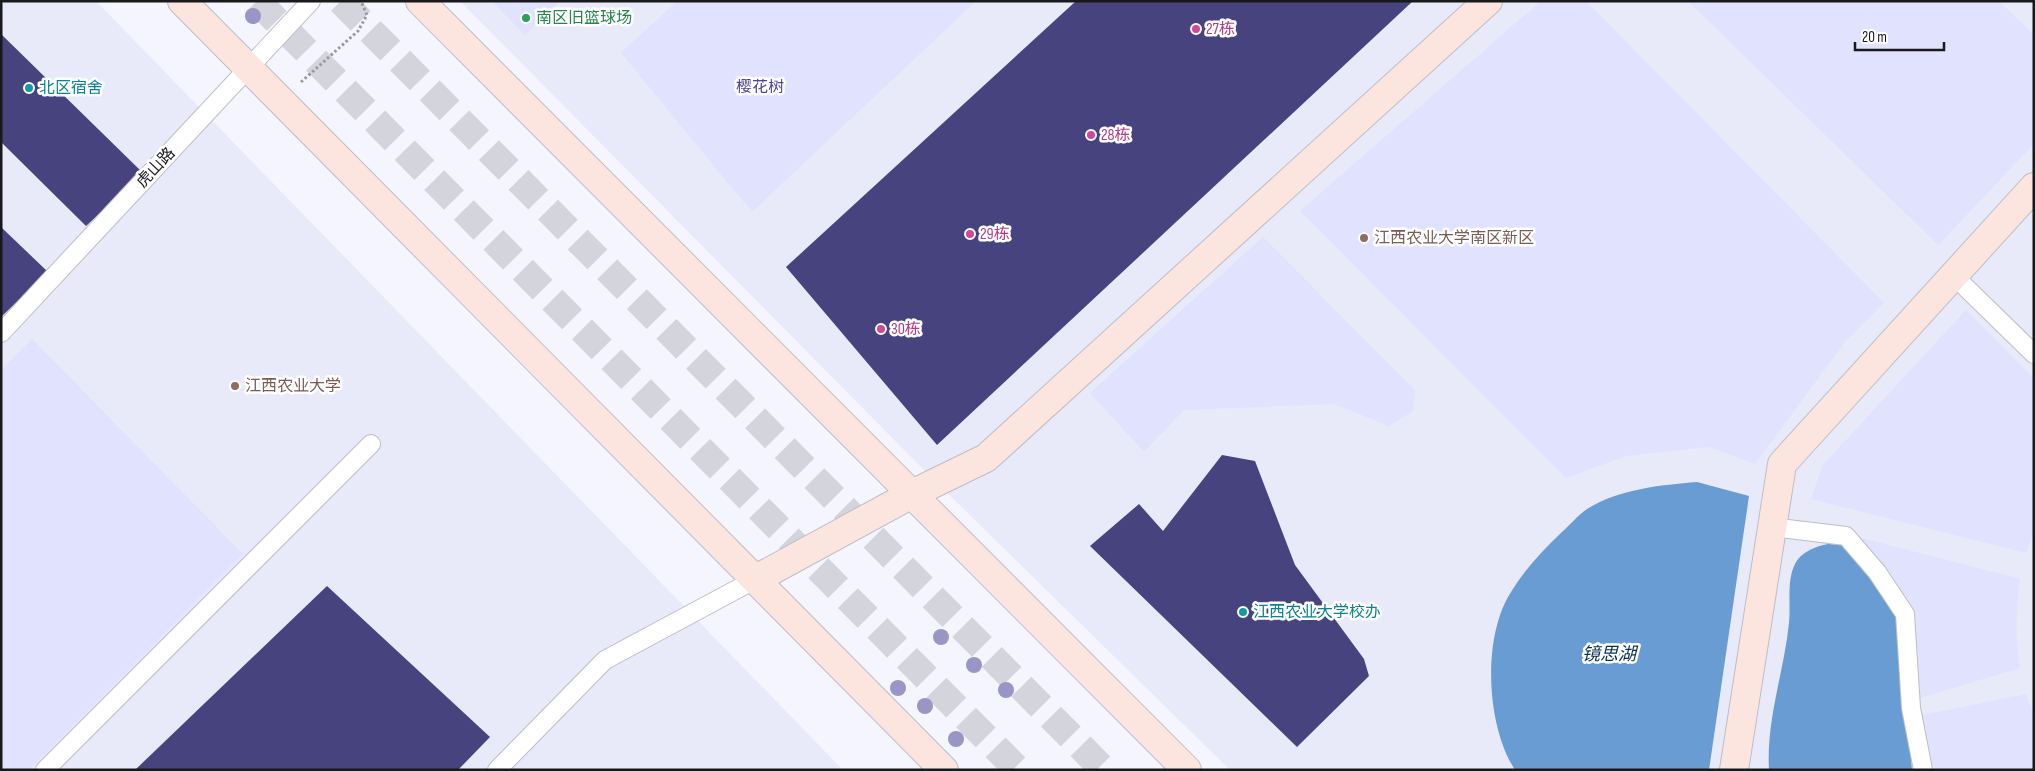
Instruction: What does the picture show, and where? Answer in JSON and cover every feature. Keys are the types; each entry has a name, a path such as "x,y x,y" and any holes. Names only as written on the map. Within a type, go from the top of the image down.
{"main road":[{"path":"182,1 944,770"},
{"path":"420,1 1187,770"},
{"path":"756,579 912,494 986,458 1488,1"},
{"path":"1734,770 1782,464 2034,188"}],"lane":[{"name":"虎山路","path":"1,333 311,1"},
{"path":"1953,275 2034,354"},
{"path":"45,770 371,444"},
{"path":"1772,527 1846,536 1877,572 1905,614 1911,708 1923,770"},
{"path":"497,770 605,660 756,579"}],"path":[{"path":"295,84 302,82 358,31 366,15 361,1"}],"shaded area":[{"name":"江西农业大学","path":"1,1 96,1 843,770 1,770"},
{"name":"江西农业大学南区新区","path":"460,1 2034,1 2034,770 1230,770 929,475"}],"green space":[{"name":"南区旧篮球场","path":"492,1 560,1 525,35"},
{"name":"樱花树","path":"677,1 976,1 752,212 621,53"},
{"path":"1541,1 1586,1 1884,303 1845,342 1755,464 1709,447 1626,456 1566,478 1300,211"},
{"path":"1688,1 1999,1 2034,35 2034,144 1938,245"},
{"path":"1263,237 1415,390 1413,411 1389,426 1334,404 1184,410 1144,452 1090,393"},
{"path":"1966,310 2034,379 2034,531 2026,553 1811,499 1823,465"},
{"path":"32,339 243,554 29,770 1,770 1,370"},
{"path":"1858,537 2020,579 2017,646 2020,668 1920,698 1917,640 1909,606 1900,587"},
{"path":"2026,694 2034,716 2034,770 1934,770 1918,716"}],"water":[{"name":"镜思湖","path":"1697,482 1749,496 1709,770 1515,770 1505,751 1498,730 1493,706 1491,681 1495,632 1511,592 1522,575 1541,553 1587,509 1599,502 1626,492"},
{"path":"1828,544 1843,545 1860,563 1876,582 1895,615 1899,626 1912,770 1769,770 1770,733 1787,641 1791,576 1796,562 1802,555 1814,548"}],"building":[{"path":"1076,1 1413,1 937,445 786,267"},
{"name":"北区宿舍","path":"1,34 143,173 86,226 1,142"},
{"path":"1,227 48,272 1,317"},
{"name":"江西农业大学校办","path":"1222,455 1255,461 1295,565 1364,659 1369,676 1297,747 1090,546 1139,504 1163,531"},
{"path":"327,586 490,737 458,770 135,770"}],"tunnel":[{"path":"257,1 1018,770"},
{"path":"341,1 1104,770"}],"place":[{"name":"南区旧篮球场","path":"526,18"},
{"name":"27栋","path":"1196,29"},
{"name":"北区宿舍","path":"29,88"},
{"name":"28栋","path":"1091,135"},
{"name":"29栋","path":"970,234"},
{"name":"江西农业大学南区新区","path":"1364,238"},
{"name":"30栋","path":"881,329"},
{"name":"江西农业大学","path":"235,386"},
{"name":"江西农业大学校办","path":"1243,612"}]}
